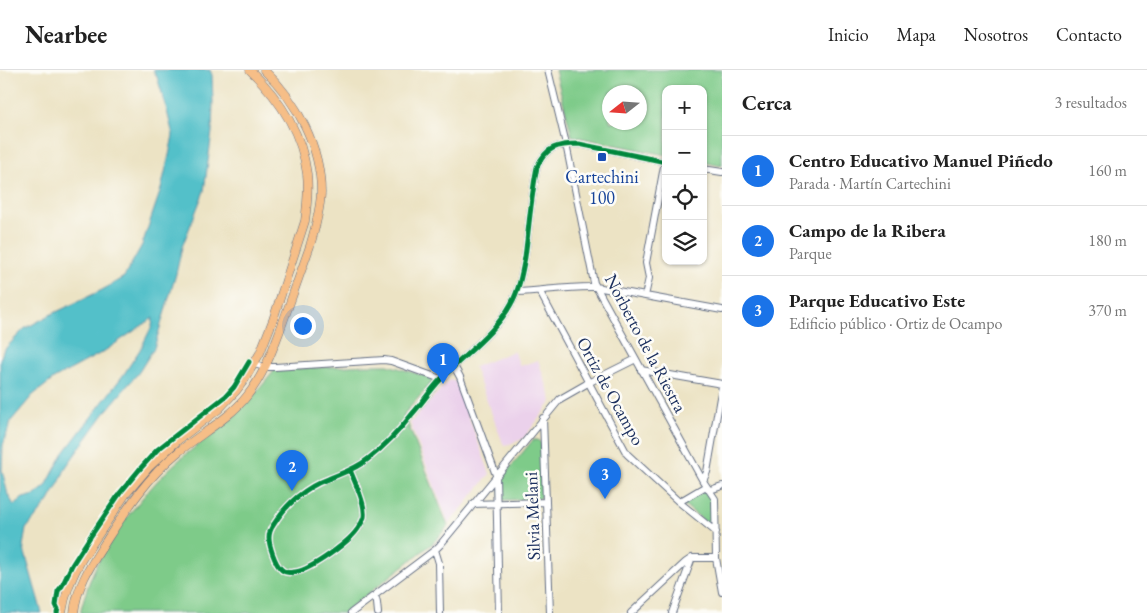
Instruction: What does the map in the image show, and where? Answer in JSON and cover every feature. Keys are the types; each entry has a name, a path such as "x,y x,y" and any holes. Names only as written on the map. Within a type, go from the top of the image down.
{"main road":[{"path":"62,613 66,593 76,570 125,495 159,457 219,409 245,380 273,320 305,221 308,205 307,174 299,140 293,127 278,101 250,70"},
{"path":"74,613 77,595 83,578 136,496 163,465 239,405 256,384 265,367 310,246 321,194 318,164 310,138 298,113 286,95 264,70"}],"street":[{"name":"Norberto de la Riestra","path":"548,70 566,144 596,287 706,486 716,499 716,532 722,592"},
{"path":"350,470 364,506 364,517 360,526 344,542 309,567 291,573 281,569 277,564 268,537 278,517 292,502 310,488 369,459 397,433 441,379 502,319 509,309 517,292 523,266 537,167 548,150 566,144 585,145 662,160"},
{"path":"707,170 722,172"},
{"path":"645,296 649,278 646,263 662,175"},
{"path":"517,292 596,287 722,310"},
{"name":"Ortiz de Ocampo","path":"540,292 627,454 679,502 716,532"},
{"path":"351,613 435,550 560,399 636,359"},
{"path":"254,364 265,367 384,360 441,379"},
{"path":"454,366 460,377 496,475 499,613"},
{"path":"641,370 722,385 706,486"},
{"name":"Silvia Melani","path":"544,418 550,613"},
{"path":"679,502 706,486 722,486"},
{"path":"473,504 546,502"},
{"path":"435,550 439,563 440,613"},
{"path":"631,613 692,558 718,561"},
{"path":"672,613 692,558"},
{"path":"374,595 378,613"}],"shaded area":[{"path":"514,351 520,366 538,360 552,401 523,439 504,446 474,367"},
{"path":"449,380 455,380 490,474 449,524 410,423"}],"green space":[{"path":"555,70 722,70 722,166 707,163 707,85 662,85 662,154 572,136"},
{"path":"388,365 435,379 404,414 448,526 433,543 343,613 81,613 86,592 96,566 112,538 133,510 167,471 223,426 242,408 275,370"},
{"path":"533,440 538,440 541,443 542,495 539,499 504,500 500,497 499,481"},
{"path":"706,490 713,500 714,529 682,503"}],"water":[{"path":"153,70 210,70 212,75 213,102 212,132 204,191 182,247 154,348 139,372 107,410 66,467 49,501 26,529 23,546 42,613 0,613 0,360 3,351 24,329 124,277 142,245 161,189 173,135 157,77","holes":["153,318 152,326 141,348 124,374 63,454 46,486 35,495 23,498 14,505 8,495 2,470 3,445 11,421 33,395 55,378 103,352"]}],"cycle path":[{"path":"350,470 360,493 364,512 364,517 355,533 339,547 311,566 293,572 282,570 271,550 269,538 272,527 284,510 297,497 312,487 320,482 359,466 380,449 403,426 438,382 488,334 505,314 514,299 520,281 537,167 544,155 558,146 579,144 662,161"},
{"path":"57,613 58,591 72,565 120,493 157,450 226,396 234,387 249,362"}],"place":[{"name":"Cartechini 100","path":"602,157"},
{"name":"Centro Educativo Manuel Piñedo","path":"443,384"},
{"name":"Campo de la Ribera","path":"292,491"},
{"name":"Parque Educativo Este","path":"605,499"}]}
